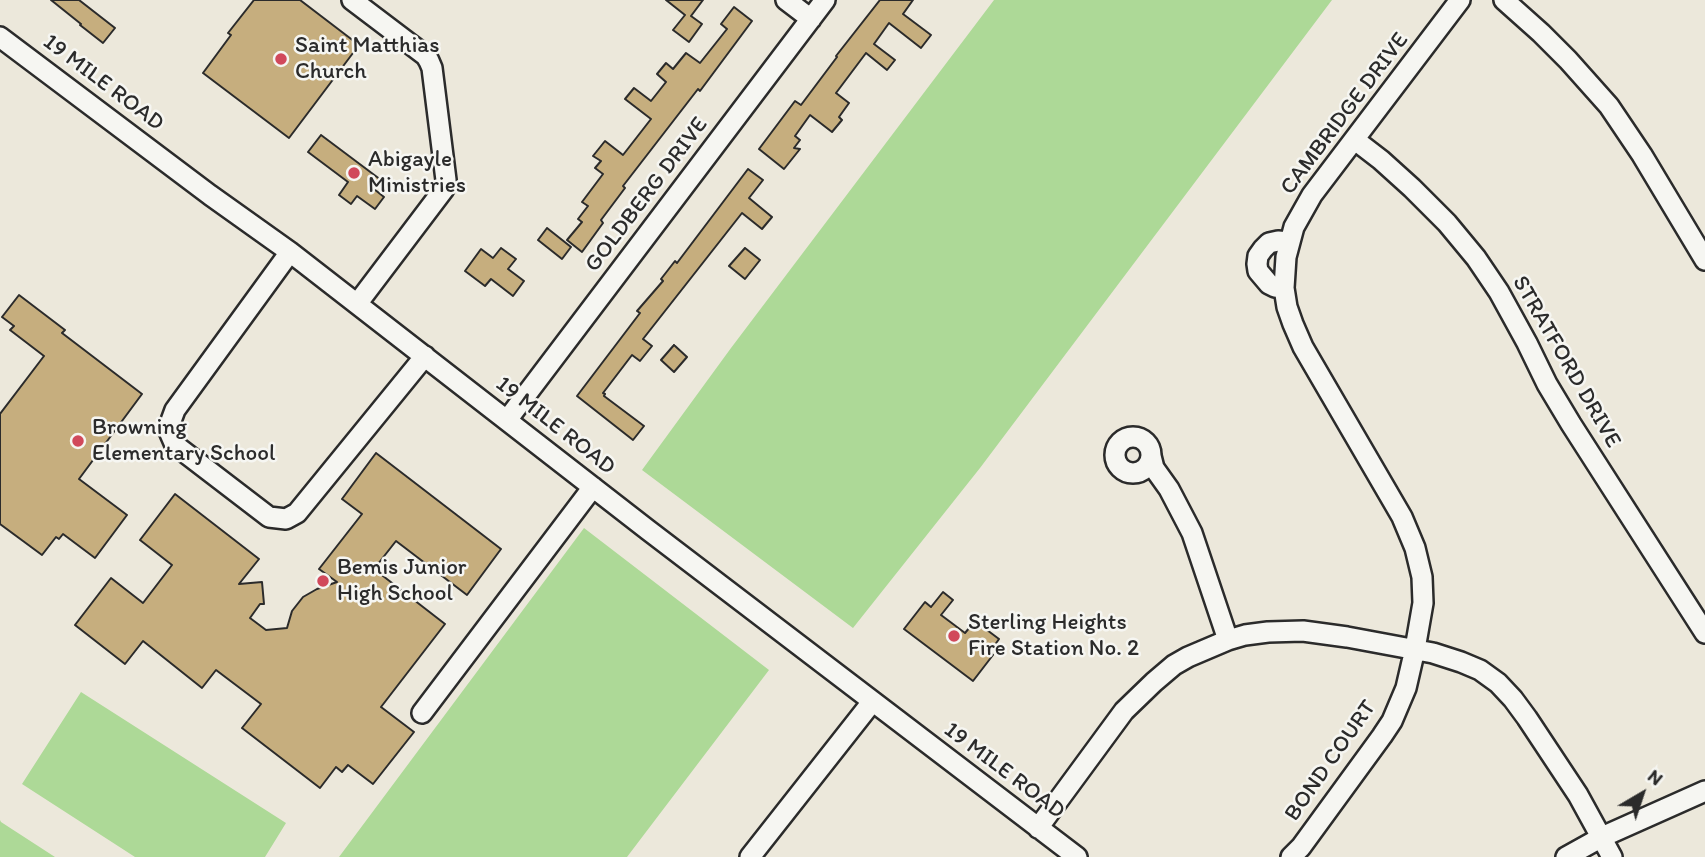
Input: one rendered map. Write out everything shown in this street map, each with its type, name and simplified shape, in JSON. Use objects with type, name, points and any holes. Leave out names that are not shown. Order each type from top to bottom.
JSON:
[{"type":"street","points":[[352,0],[429,61],[446,180],[444,189],[357,304]]},
{"type":"street","points":[[786,0],[811,19]]},
{"type":"street","name":"GOLDBERG DRIVE","points":[[507,420],[825,0]]},
{"type":"street","name":"CAMBRIDGE DRIVE","points":[[1324,381],[1303,346],[1287,307],[1284,288],[1286,257],[1294,227],[1307,203],[1460,0]]},
{"type":"street","points":[[1504,0],[1550,42],[1609,106],[1705,260]]},
{"type":"street","name":"19 MILE ROAD","points":[[0,37],[290,252],[1077,857]]},
{"type":"street","name":"STRATFORD DRIVE","points":[[1354,140],[1412,188],[1447,223],[1476,258],[1499,292],[1571,424],[1705,633]]},
{"type":"street","points":[[1284,288],[1269,284],[1258,271],[1257,264],[1258,256],[1269,243],[1289,242]]},
{"type":"street","points":[[290,252],[175,410],[168,429],[175,445],[269,517],[286,519],[297,513],[425,356]]},
{"type":"street","name":"BOND COURT","points":[[1291,857],[1392,721],[1406,688],[1423,603],[1422,577],[1415,548],[1402,517],[1324,381]]},
{"type":"street","points":[[1159,477],[1148,473],[1130,473],[1119,467],[1115,455],[1118,443],[1128,437],[1140,438],[1149,445],[1154,468],[1169,489],[1192,533],[1228,640]]},
{"type":"street","points":[[1136,473],[1147,467],[1151,456]]},
{"type":"street","points":[[422,713],[593,487]]},
{"type":"street","points":[[1038,828],[1124,711],[1164,673],[1181,661],[1228,640],[1268,632],[1303,631],[1415,649],[1480,670],[1506,691],[1527,718],[1578,795],[1612,857]]},
{"type":"street","points":[[750,857],[872,702]]},
{"type":"street","points":[[1566,857],[1602,837],[1705,791]]},
{"type":"green space","points":[[994,0],[1332,0],[980,468],[853,628],[642,470]]},
{"type":"green space","points":[[584,528],[769,670],[627,857],[339,857]]},
{"type":"green space","points":[[81,692],[286,823],[265,857],[135,857],[22,784]]},
{"type":"green space","points":[[0,820],[1,822],[55,857],[0,857]]},
{"type":"building","points":[[51,0],[79,0],[115,28],[103,43]]},
{"type":"building","name":"Saint Matthias Church","points":[[254,0],[300,0],[359,45],[289,138],[203,73],[231,35],[228,33]]},
{"type":"building","points":[[666,0],[703,0],[691,16],[702,24],[689,42],[673,30],[685,15]]},
{"type":"building","points":[[880,0],[913,0],[903,14],[931,35],[921,48],[889,23],[874,44],[895,60],[887,70],[866,53],[836,93],[849,103],[839,117],[842,120],[832,132],[810,115],[795,136],[800,140],[794,148],[800,149],[784,169],[759,149],[795,101],[801,105]]},
{"type":"building","points":[[734,7],[752,21],[700,91],[698,89],[623,186],[625,188],[582,252],[567,240],[582,222],[578,219],[588,206],[582,202],[603,174],[595,168],[601,161],[593,156],[605,141],[623,155],[651,119],[625,99],[634,88],[651,101],[666,82],[657,74],[666,63],[673,69],[686,53],[700,63],[727,29],[721,24]]},
{"type":"building","name":"Abigayle Ministries","points":[[321,135],[381,180],[374,189],[384,197],[375,209],[357,196],[351,204],[339,195],[348,182],[308,152]]},
{"type":"building","points":[[748,169],[763,180],[749,198],[772,217],[762,229],[742,213],[643,339],[652,346],[640,361],[632,355],[603,393],[644,426],[633,440],[577,396],[640,313],[637,311],[663,281],[661,279],[675,261],[677,263]]},
{"type":"building","points":[[547,228],[571,247],[562,259],[538,240]]},
{"type":"building","points":[[501,248],[516,259],[508,269],[524,281],[513,296],[491,279],[485,286],[465,271],[481,249],[493,258]]},
{"type":"building","points":[[745,248],[760,260],[745,279],[729,266]]},
{"type":"building","points":[[19,295],[65,330],[62,333],[142,394],[79,479],[127,515],[95,558],[63,534],[59,539],[56,537],[42,555],[0,524],[0,414],[44,356],[10,330],[14,326],[2,317]]},
{"type":"building","points":[[674,345],[687,357],[674,372],[661,360]]},
{"type":"building","points":[[376,453],[501,549],[467,595],[396,541],[374,569],[445,624],[381,707],[414,732],[373,784],[348,765],[342,772],[336,767],[320,788],[242,728],[261,704],[216,670],[202,688],[143,641],[125,664],[75,625],[111,578],[143,603],[172,565],[140,540],[175,494],[259,559],[239,584],[262,582],[264,604],[260,604],[250,618],[266,630],[287,628],[292,611],[303,597],[337,582],[319,569],[362,514],[342,499]]},
{"type":"building","name":"Sterling Heights Fire Station No. 2","points":[[943,592],[953,600],[941,615],[965,633],[975,621],[999,639],[990,652],[993,655],[973,681],[904,629],[925,602],[931,607]]},
{"type":"place","name":"Saint Matthias Church","points":[[281,59]]},
{"type":"place","name":"Abigayle Ministries","points":[[354,173]]},
{"type":"place","name":"Browning Elementary School","points":[[78,441]]},
{"type":"place","name":"Bemis Junior High School","points":[[323,581]]},
{"type":"place","name":"Sterling Heights Fire Station No. 2","points":[[954,636]]}]
